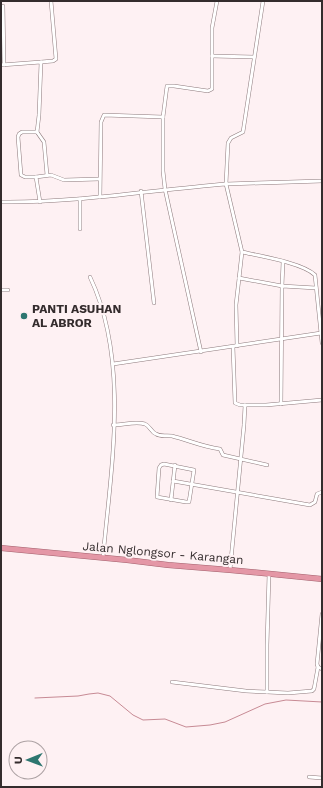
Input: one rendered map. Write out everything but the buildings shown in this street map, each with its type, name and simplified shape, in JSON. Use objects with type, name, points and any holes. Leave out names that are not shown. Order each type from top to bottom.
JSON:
[{"type":"highway","name":"Jalan Nglongsor - Karangan","points":[[1,548],[168,566],[230,570],[322,579]]},
{"type":"street","points":[[3,6],[3,65],[53,61],[56,57],[51,1]]},
{"type":"street","points":[[201,352],[165,189],[163,171],[163,117],[167,86],[208,91],[212,89],[213,23],[217,1]]},
{"type":"street","points":[[263,1],[243,132],[231,138],[228,143],[226,184],[242,252],[236,306],[235,403],[240,405],[281,404],[322,400]]},
{"type":"street","points":[[212,56],[254,57]]},
{"type":"street","points":[[41,62],[37,132],[44,142],[47,175]]},
{"type":"street","points":[[100,197],[99,179],[101,122],[104,115],[163,117]]},
{"type":"street","points":[[37,132],[22,132],[19,134],[19,167],[21,175],[25,177],[47,175],[64,180],[99,179]]},
{"type":"street","points":[[36,177],[40,202]]},
{"type":"street","points":[[1,202],[40,202],[80,199],[165,189],[226,184],[322,181]]},
{"type":"street","points":[[141,192],[154,303]]},
{"type":"street","points":[[80,199],[80,229]]},
{"type":"street","points":[[242,252],[296,265],[311,271],[315,275],[322,342]]},
{"type":"street","points":[[281,404],[283,262]]},
{"type":"street","points":[[90,277],[101,302],[108,333],[114,373],[113,450],[103,558]]},
{"type":"street","points":[[239,278],[282,286],[316,288]]},
{"type":"street","points":[[1,290],[8,290]]},
{"type":"street","points":[[113,364],[321,333]]},
{"type":"street","points":[[230,570],[244,405]]},
{"type":"street","points":[[113,425],[145,424],[151,431],[158,435],[170,436],[206,447],[220,449],[223,455],[267,465]]},
{"type":"street","points":[[162,464],[193,469],[192,485],[189,502],[157,497],[159,468],[162,464]]},
{"type":"street","points":[[171,500],[175,466]]},
{"type":"street","points":[[173,482],[310,505],[315,502],[318,494],[322,492]]},
{"type":"street","points":[[267,692],[269,574]]},
{"type":"street","points":[[172,682],[246,691],[288,693],[312,691],[314,689],[318,667],[322,614]]},
{"type":"street","points":[[318,667],[322,669]]},
{"type":"street","points":[[309,777],[322,778]]},
{"type":"waterway","points":[[35,698],[78,696],[98,693],[110,696],[133,715],[143,720],[165,719],[186,727],[225,722],[265,704],[286,700],[322,702]]},
{"type":"place","name":"PANTI ASUHAN AL ABROR","points":[[24,316]]}]
